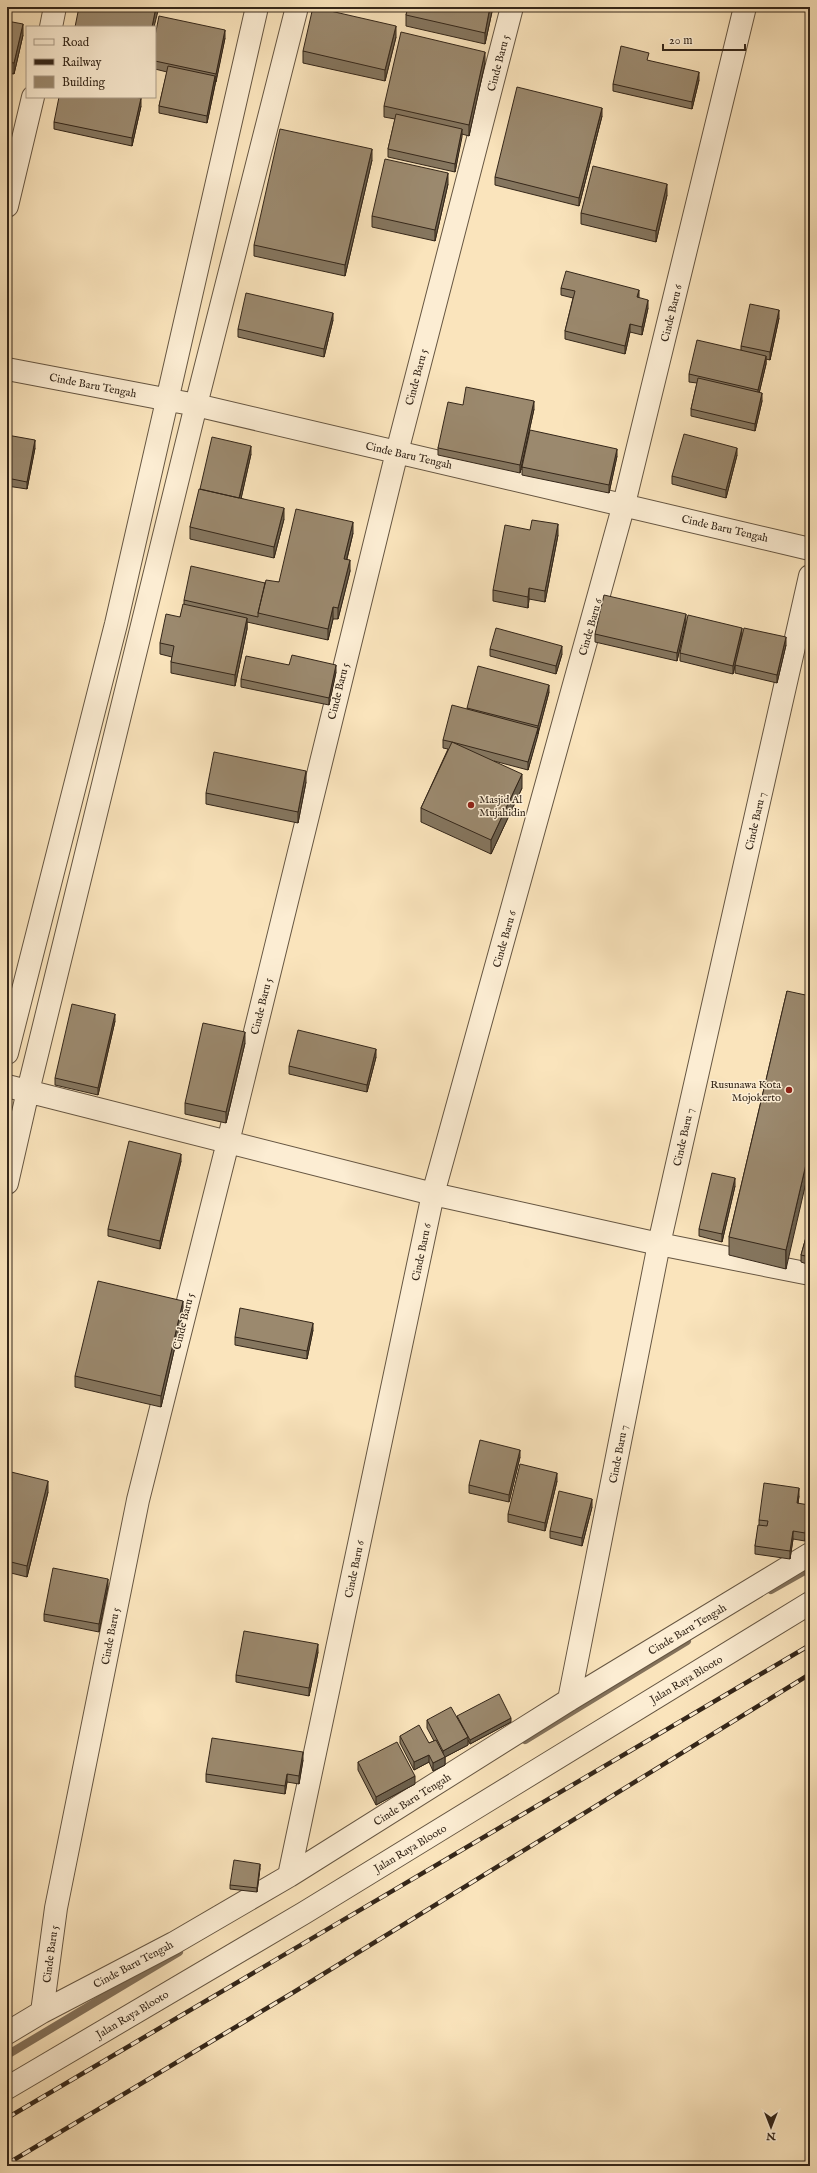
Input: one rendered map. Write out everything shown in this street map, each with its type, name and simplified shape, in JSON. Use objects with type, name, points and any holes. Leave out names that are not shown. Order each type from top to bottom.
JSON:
[{"type":"street","points":[[50,26],[55,7]]},
{"type":"street","points":[[7,1053],[116,624],[166,399],[257,7]]},
{"type":"street","points":[[7,1183],[17,1088],[196,405],[297,7]]},
{"type":"street","name":"Cinde Baru 5","points":[[42,2012],[56,1908],[138,1500],[228,1142],[396,452],[512,7]]},
{"type":"street","name":"Cinde Baru 6","points":[[288,1876],[433,1194],[624,504],[745,7]]},
{"type":"street","points":[[7,206],[34,98]]},
{"type":"street","name":"Cinde Baru Tengah","points":[[7,369],[196,405],[810,548]]},
{"type":"street","name":"Cinde Baru 7","points":[[569,1700],[659,1244],[810,576]]},
{"type":"street","points":[[17,1088],[433,1194],[659,1244],[810,1274]]},
{"type":"street","name":"Cinde Baru Tengah","points":[[7,2032],[174,1943],[288,1876],[569,1700],[810,1554]]},
{"type":"street","name":"Jalan Raya Blooto","points":[[7,2088],[304,1913],[810,1603]]},
{"type":"building","points":[[79,7],[156,7],[152,26],[75,26]]},
{"type":"building","points":[[313,7],[396,26],[385,70],[303,51]]},
{"type":"building","points":[[408,7],[490,7],[485,33],[406,15]]},
{"type":"building","points":[[159,16],[225,30],[216,74],[156,61],[156,31]]},
{"type":"building","points":[[7,21],[23,24],[14,63],[7,62]]},
{"type":"building","points":[[401,32],[485,52],[469,125],[384,106]]},
{"type":"building","points":[[621,46],[649,53],[647,60],[699,72],[692,102],[613,84]]},
{"type":"building","points":[[168,66],[215,76],[207,116],[159,106]]},
{"type":"building","points":[[517,87],[602,108],[579,198],[495,177]]},
{"type":"building","points":[[59,98],[141,98],[132,138],[54,122]]},
{"type":"building","points":[[396,114],[462,129],[455,164],[388,149]]},
{"type":"building","points":[[280,129],[372,149],[345,265],[254,245]]},
{"type":"building","points":[[385,159],[448,173],[435,230],[372,216]]},
{"type":"building","points":[[593,166],[667,184],[656,231],[581,213]]},
{"type":"building","points":[[566,271],[639,290],[637,297],[648,300],[642,327],[630,324],[625,346],[565,331],[575,291],[561,288]]},
{"type":"building","points":[[246,293],[333,313],[324,349],[238,329]]},
{"type":"building","points":[[750,304],[779,310],[770,352],[741,346]]},
{"type":"building","points":[[697,340],[766,356],[758,390],[689,374]]},
{"type":"building","points":[[698,378],[762,393],[755,424],[691,409]]},
{"type":"building","points":[[466,387],[534,401],[520,465],[438,448],[448,402],[463,405]]},
{"type":"building","points":[[530,430],[617,449],[609,485],[522,467]]},
{"type":"building","points":[[684,434],[737,448],[726,490],[672,476]]},
{"type":"building","points":[[7,435],[35,440],[27,482],[7,478]]},
{"type":"building","points":[[212,437],[251,446],[239,498],[200,489]]},
{"type":"building","points":[[199,489],[284,508],[274,547],[190,527]]},
{"type":"building","points":[[296,509],[353,522],[344,559],[350,560],[338,608],[333,607],[328,629],[258,613],[266,580],[279,582]]},
{"type":"building","points":[[532,520],[558,524],[545,591],[529,588],[528,597],[493,590],[505,525],[530,530]]},
{"type":"building","points":[[191,566],[265,583],[258,617],[184,600]]},
{"type":"building","points":[[604,595],[686,614],[677,653],[595,634]]},
{"type":"building","points":[[183,604],[247,618],[235,675],[171,662],[174,646],[160,643],[166,614],[180,617]]},
{"type":"building","points":[[688,615],[742,628],[733,666],[680,653]]},
{"type":"building","points":[[496,628],[562,646],[556,666],[490,649]]},
{"type":"building","points":[[744,628],[786,637],[777,675],[735,665]]},
{"type":"building","points":[[292,655],[336,665],[329,698],[241,679],[246,656],[289,665]]},
{"type":"building","points":[[478,666],[549,685],[538,726],[467,708]]},
{"type":"building","points":[[452,705],[538,728],[528,762],[443,740]]},
{"type":"building","name":"Masjid Al Mujahidin","points":[[452,742],[522,774],[491,840],[421,808]]},
{"type":"building","points":[[214,752],[306,771],[298,812],[206,793]]},
{"type":"building","name":"Rusunawa Kota Mojokerto","points":[[787,991],[810,996],[810,1147],[786,1250],[729,1237]]},
{"type":"building","points":[[72,1004],[115,1014],[98,1088],[55,1078]]},
{"type":"building","points":[[203,1023],[245,1032],[226,1112],[185,1103]]},
{"type":"building","points":[[298,1030],[376,1049],[367,1085],[289,1066]]},
{"type":"building","points":[[129,1141],[181,1154],[160,1241],[108,1229]]},
{"type":"building","points":[[712,1173],[735,1178],[722,1234],[699,1229]]},
{"type":"building","points":[[810,1223],[810,1257],[801,1255]]},
{"type":"building","points":[[98,1281],[183,1301],[161,1396],[75,1376]]},
{"type":"building","points":[[240,1308],[313,1323],[307,1351],[235,1337]]},
{"type":"building","points":[[480,1440],[520,1450],[509,1495],[469,1485]]},
{"type":"building","points":[[520,1464],[557,1473],[545,1523],[508,1514]]},
{"type":"building","points":[[7,1471],[48,1481],[27,1566],[7,1561]]},
{"type":"building","points":[[764,1483],[799,1488],[797,1503],[809,1505],[805,1533],[793,1531],[790,1551],[755,1546],[758,1525],[767,1526],[768,1521],[759,1520]]},
{"type":"building","points":[[559,1491],[592,1499],[582,1538],[550,1531]]},
{"type":"building","points":[[53,1568],[108,1579],[99,1624],[44,1614]]},
{"type":"building","points":[[244,1631],[318,1644],[309,1688],[236,1675]]},
{"type":"building","points":[[499,1694],[511,1718],[470,1740],[457,1716]]},
{"type":"building","points":[[451,1707],[468,1737],[443,1751],[427,1720]]},
{"type":"building","points":[[419,1725],[429,1743],[436,1740],[445,1757],[433,1763],[429,1755],[414,1762],[400,1736]]},
{"type":"building","points":[[212,1738],[303,1752],[299,1776],[287,1774],[285,1786],[206,1774]]},
{"type":"building","points":[[397,1742],[415,1776],[376,1797],[358,1762]]},
{"type":"building","points":[[234,1860],[260,1864],[257,1888],[230,1885]]},
{"type":"waterway","points":[[771,1590],[810,1568]]},
{"type":"waterway","points":[[525,1740],[687,1641]]},
{"type":"waterway","points":[[7,2055],[179,1952]]},
{"type":"railway","points":[[7,2118],[810,1645]]},
{"type":"railway","points":[[7,2164],[294,1992],[810,1674]]},
{"type":"place","name":"Masjid Al Mujahidin","points":[[471,805]]},
{"type":"place","name":"Rusunawa Kota Mojokerto","points":[[789,1090]]}]
